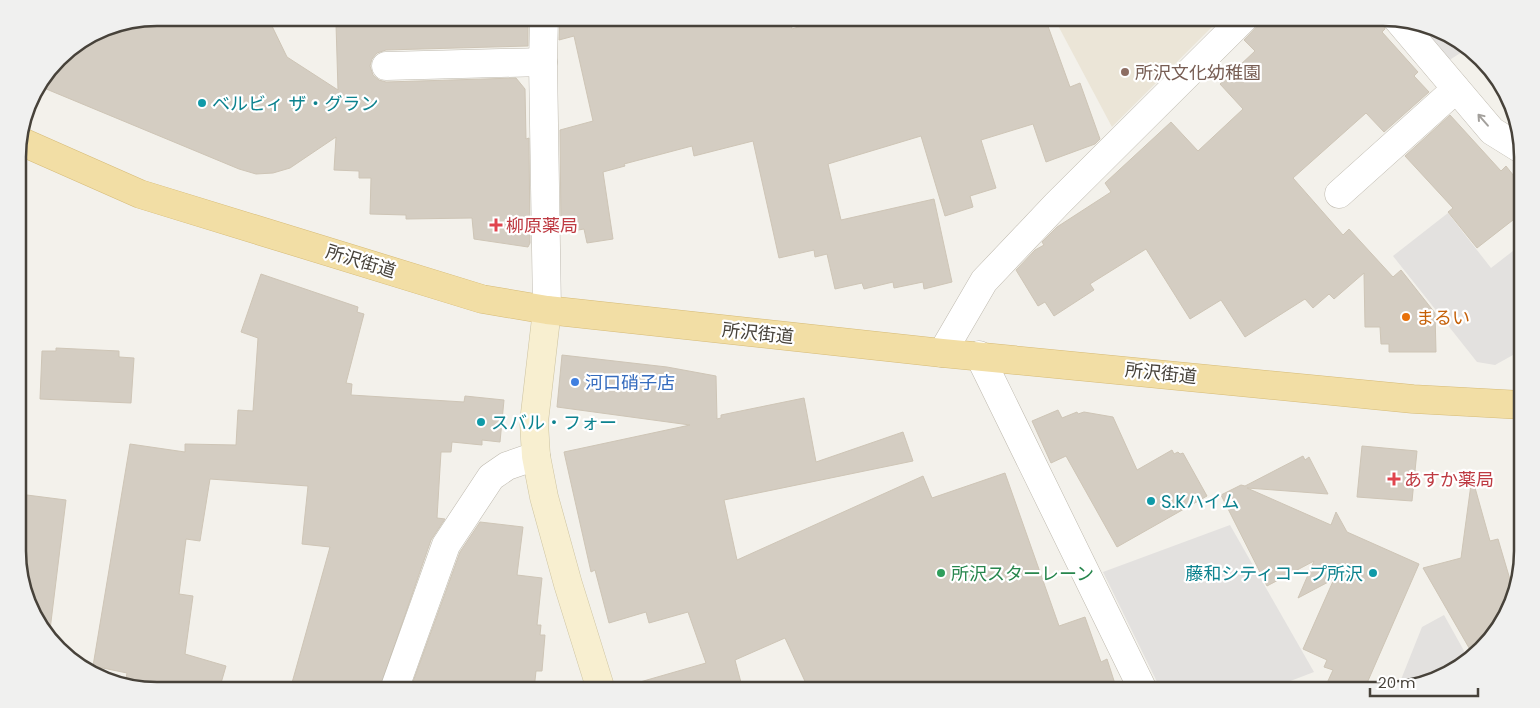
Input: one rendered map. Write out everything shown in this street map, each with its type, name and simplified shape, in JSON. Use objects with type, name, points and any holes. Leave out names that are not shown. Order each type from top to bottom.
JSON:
[{"type":"main road","name":"所沢街道","points":[[27,144],[140,194],[482,299],[547,310],[942,353],[979,355],[1413,398],[1514,404]]},
{"type":"street","points":[[942,353],[984,282],[1057,204],[1236,26]]},
{"type":"street","points":[[544,27],[547,310],[535,413],[536,456],[544,497],[568,584],[598,682]]},
{"type":"street","points":[[1405,29],[1492,131],[1513,144]]},
{"type":"street","points":[[386,66],[543,62]]},
{"type":"street","points":[[1339,194],[1456,89]]},
{"type":"street","points":[[979,355],[1139,681]]},
{"type":"street","points":[[397,682],[446,545],[491,477],[507,466],[536,456]]},
{"type":"shaded area","name":"所沢文化幼稚園","points":[[1058,26],[1213,26],[1112,127]]},
{"type":"shaded area","points":[[1424,33],[1433,36],[1461,52],[1448,61]]},
{"type":"shaded area","points":[[1448,213],[1491,268],[1514,250],[1514,354],[1495,365],[1477,362],[1393,256]]},
{"type":"shaded area","points":[[1230,525],[1314,672],[1290,681],[1157,681],[1103,572]]},
{"type":"shaded area","points":[[1444,615],[1465,652],[1441,668],[1425,675],[1401,680],[1422,627]]},
{"type":"building","points":[[792,26],[792,29],[800,26],[1048,26],[1070,87],[1080,83],[1100,139],[1095,144],[1046,162],[1033,124],[981,140],[996,188],[970,196],[973,207],[945,216],[921,136],[828,164],[841,220],[934,199],[952,282],[924,289],[923,282],[894,288],[893,282],[864,289],[862,283],[835,289],[827,254],[815,257],[814,250],[779,258],[753,141],[694,156],[692,146],[624,164],[625,166],[603,172],[613,239],[587,243],[584,229],[561,233],[560,130],[593,121],[574,36],[559,40],[560,27]]},
{"type":"building","points":[[1257,26],[1384,26],[1385,29],[1382,32],[1418,72],[1414,76],[1429,92],[1384,132],[1366,113],[1293,178],[1343,235],[1349,229],[1393,277],[1401,270],[1435,313],[1436,352],[1389,352],[1389,344],[1381,344],[1380,327],[1365,327],[1364,273],[1334,299],[1329,294],[1313,308],[1305,299],[1245,337],[1221,300],[1190,319],[1146,249],[1090,284],[1094,290],[1054,316],[1045,302],[1038,306],[1016,270],[1035,250],[1044,245],[1042,242],[1057,227],[1111,192],[1105,183],[1171,122],[1198,151],[1243,109],[1220,84],[1255,51],[1244,40]]},
{"type":"building","points":[[149,27],[272,27],[287,57],[338,90],[336,27],[528,27],[528,46],[386,50],[377,53],[372,59],[370,66],[373,75],[379,80],[386,82],[516,78],[525,89],[526,139],[529,138],[530,243],[528,247],[474,239],[472,218],[406,219],[406,215],[370,214],[371,178],[359,178],[359,171],[334,170],[336,137],[290,168],[273,173],[256,174],[239,169],[46,89],[59,71],[85,48],[107,36],[132,29]]},
{"type":"building","points":[[1450,115],[1501,171],[1506,166],[1514,176],[1514,219],[1477,248],[1448,212],[1453,208],[1405,156]]},
{"type":"building","points":[[261,274],[358,307],[357,312],[364,314],[346,383],[352,384],[351,395],[464,402],[465,396],[504,400],[500,442],[482,440],[482,445],[452,442],[451,452],[441,452],[437,518],[445,519],[431,540],[382,682],[292,682],[330,547],[302,544],[308,486],[210,479],[200,541],[186,539],[179,594],[193,596],[185,654],[226,666],[221,682],[140,681],[126,678],[127,673],[93,665],[130,444],[185,452],[185,444],[236,445],[238,410],[253,411],[258,338],[241,332]]},
{"type":"building","points":[[56,348],[119,351],[119,357],[134,358],[131,403],[40,399],[42,351],[56,351]]},
{"type":"building","points":[[562,355],[667,367],[716,376],[717,419],[721,418],[721,415],[804,398],[816,462],[903,432],[913,461],[724,500],[737,560],[923,476],[932,498],[1005,473],[1059,626],[1085,617],[1101,662],[1107,659],[1114,681],[805,681],[785,638],[735,660],[741,682],[641,682],[706,663],[688,612],[649,623],[646,612],[609,623],[595,570],[591,572],[564,452],[690,425],[557,407]]},
{"type":"building","name":"S.Kハイム","points":[[1058,410],[1062,418],[1077,412],[1078,414],[1084,412],[1113,417],[1137,470],[1172,450],[1174,454],[1178,452],[1180,454],[1183,453],[1207,496],[1117,547],[1066,456],[1051,463],[1032,421]]},
{"type":"building","name":"あすか薬局","points":[[1362,446],[1417,451],[1412,501],[1357,497]]},
{"type":"building","name":"藤和シティコープ所沢","points":[[1303,456],[1305,460],[1309,457],[1328,494],[1247,488],[1331,525],[1336,512],[1347,532],[1419,564],[1368,681],[1328,681],[1333,670],[1324,667],[1327,660],[1303,649],[1334,579],[1298,598],[1314,561],[1267,586],[1221,495],[1241,485],[1245,486]]},
{"type":"building","points":[[1472,477],[1490,541],[1498,539],[1510,580],[1504,601],[1496,616],[1487,630],[1469,648],[1423,568],[1461,558]]},
{"type":"building","points":[[26,495],[66,500],[50,626],[36,601],[27,568]]},
{"type":"building","points":[[480,522],[523,527],[517,575],[542,578],[537,625],[541,625],[540,635],[545,635],[542,671],[536,671],[535,682],[413,682],[460,552]]},
{"type":"place","name":"所沢文化幼稚園","points":[[1125,72]]},
{"type":"place","name":"ベルビィ ザ・グラン","points":[[202,103]]},
{"type":"place","name":"柳原薬局","points":[[496,225]]},
{"type":"place","name":"まるい","points":[[1406,317]]},
{"type":"place","name":"河口硝子店","points":[[575,382]]},
{"type":"place","name":"スバル・フォー","points":[[481,422]]},
{"type":"place","name":"あすか薬局","points":[[1394,479]]},
{"type":"place","name":"S.Kハイム","points":[[1151,501]]},
{"type":"place","name":"所沢スターレーン","points":[[941,573]]},
{"type":"place","name":"藤和シティコープ所沢","points":[[1373,573]]}]
